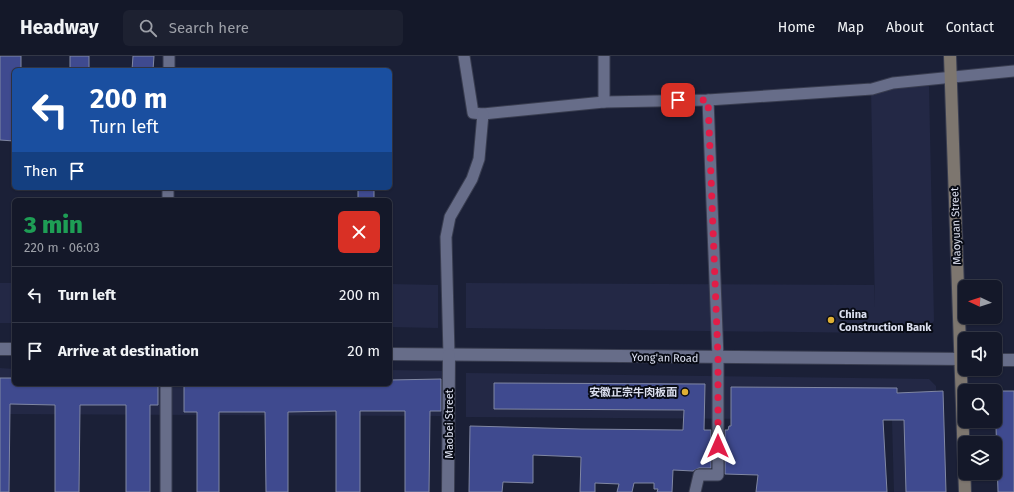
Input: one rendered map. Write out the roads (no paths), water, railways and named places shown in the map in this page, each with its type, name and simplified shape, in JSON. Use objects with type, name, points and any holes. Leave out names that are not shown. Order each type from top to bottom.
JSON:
[{"type":"main road","name":"Maoyuan Street","points":[[950,56],[962,332]]},
{"type":"main road","name":"Maoyuan Street","points":[[963,376],[965,492]]},
{"type":"street","points":[[169,68],[170,56]]},
{"type":"street","points":[[464,56],[473,113],[483,114],[604,102],[708,100],[872,89],[893,82],[1014,71]]},
{"type":"street","points":[[604,56],[604,102]]},
{"type":"street","points":[[695,492],[699,475],[718,476],[718,358],[708,100]]},
{"type":"street","points":[[449,355],[446,237],[450,217],[472,179],[479,159],[483,114]]},
{"type":"street","points":[[0,348],[12,349]]},
{"type":"street","name":"Yong'an Road","points":[[392,354],[958,359]]},
{"type":"street","name":"Maobei Street","points":[[448,492],[449,355]]},
{"type":"street","points":[[1002,360],[1014,360]]},
{"type":"street","points":[[166,386],[166,492]]},
{"type":"place","name":"China Construction Bank","points":[[831,320]]},
{"type":"place","name":"安徽正宗牛肉板面","points":[[685,392]]}]
